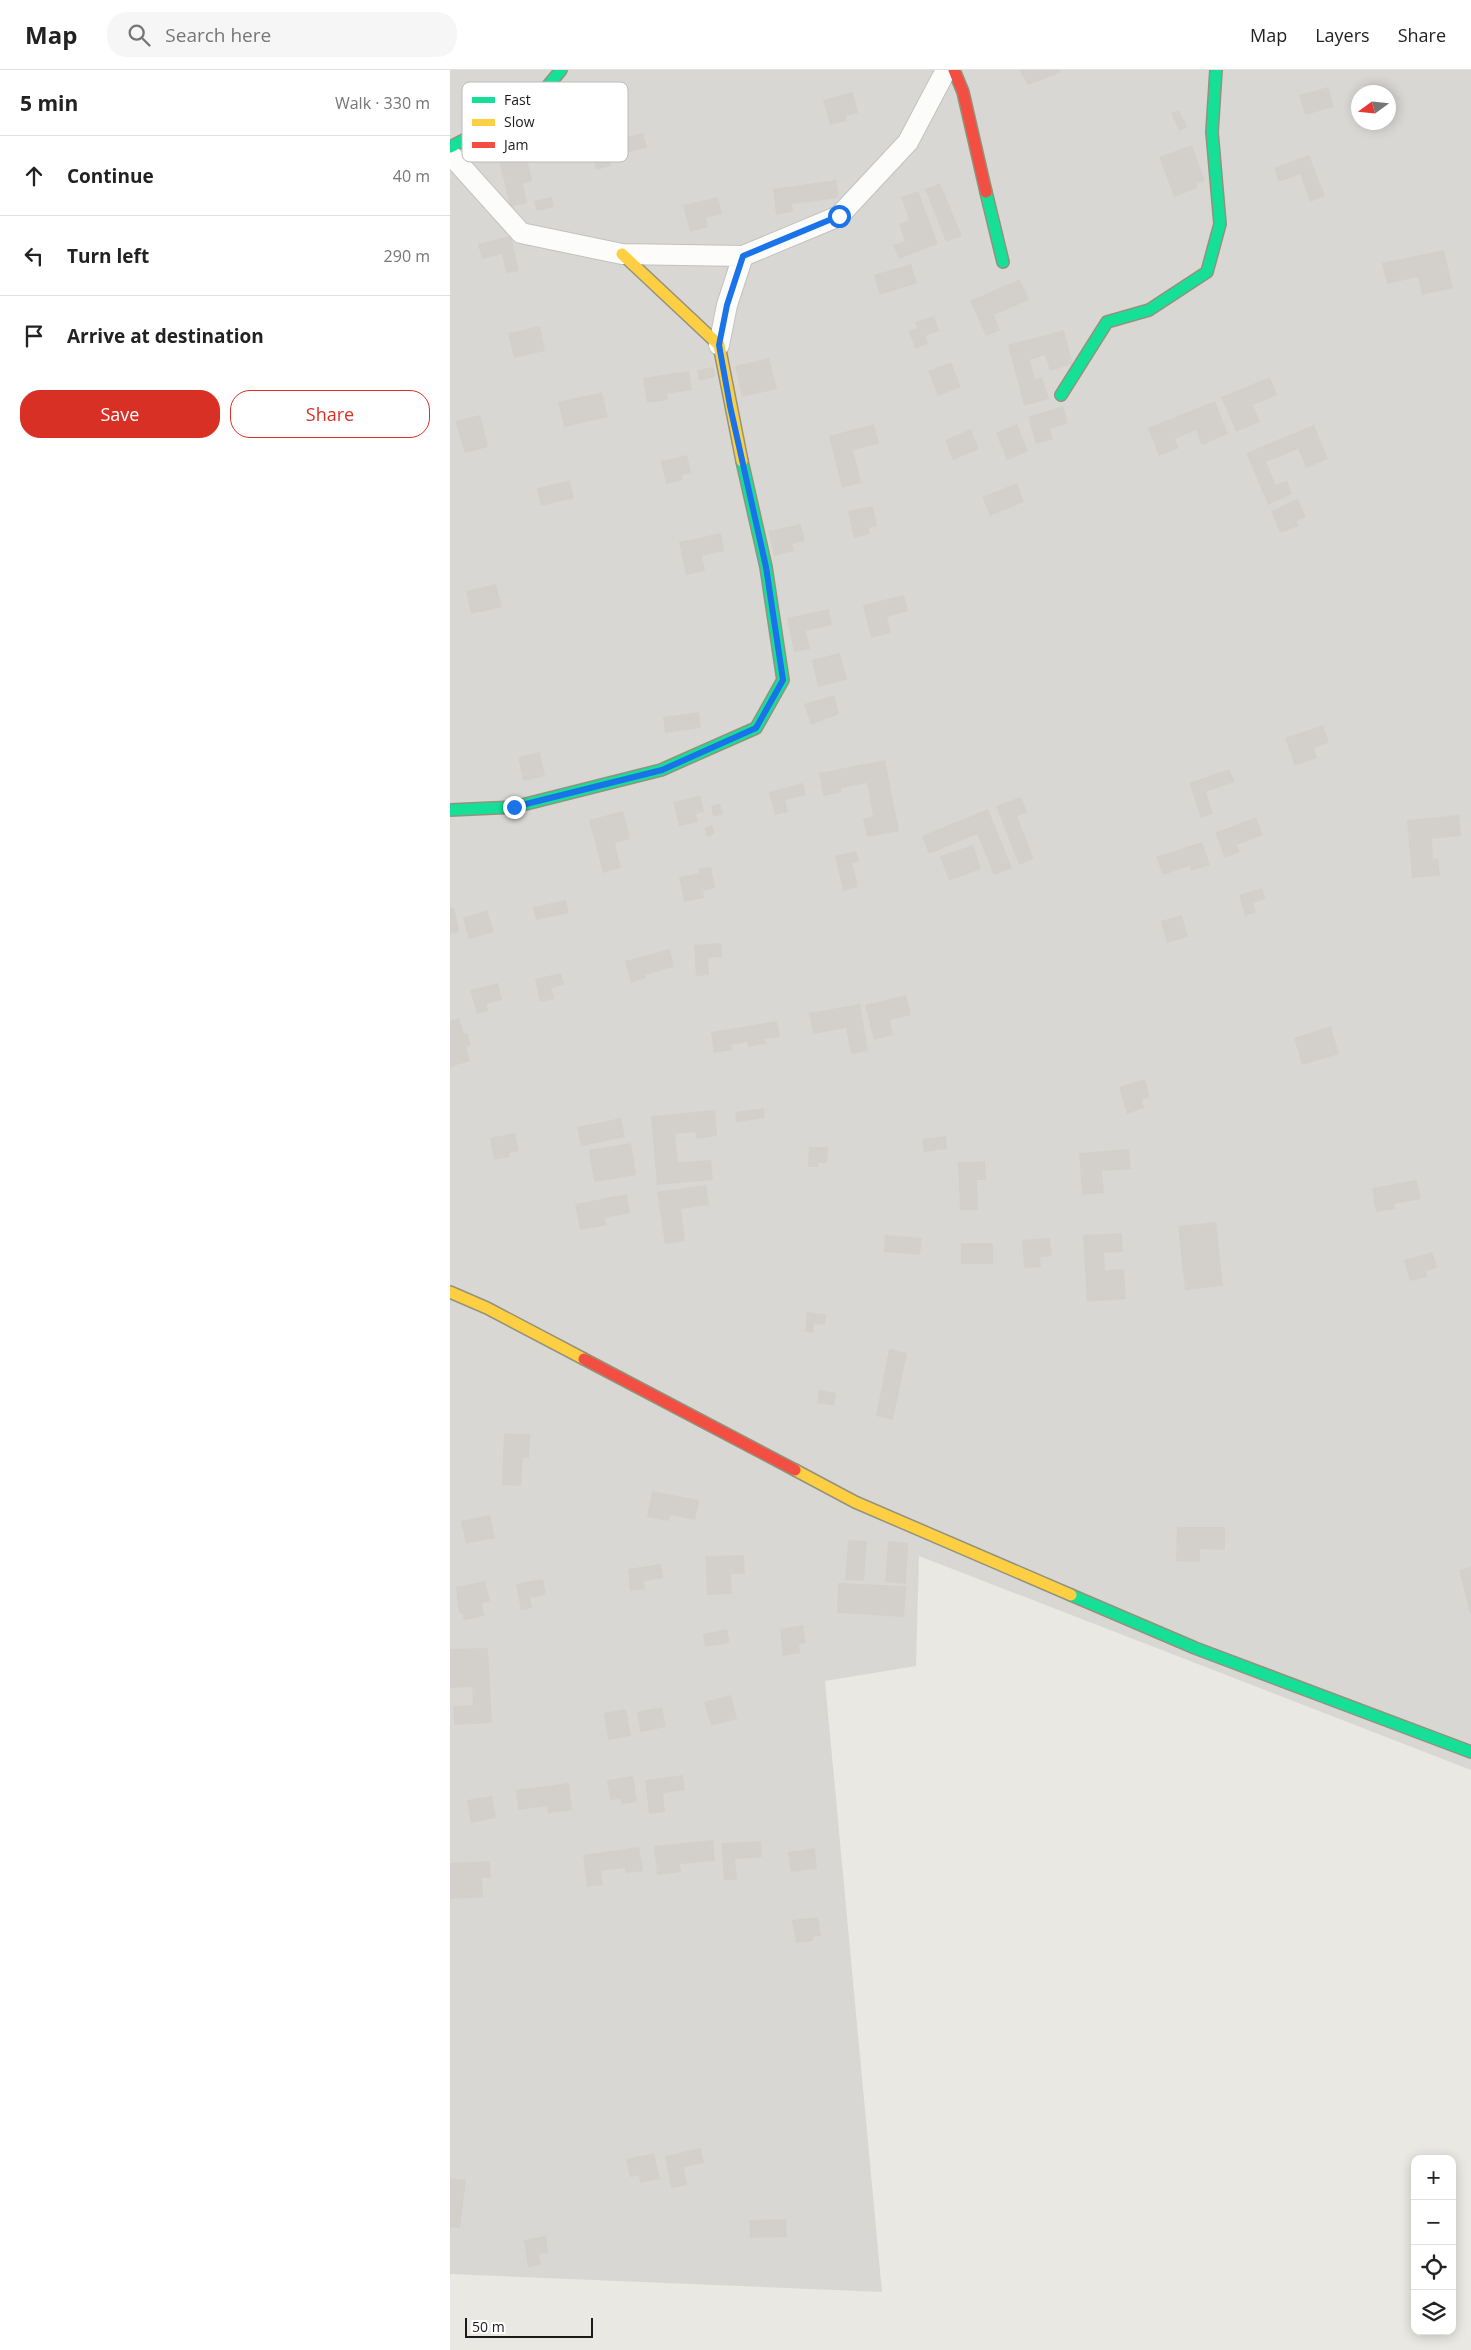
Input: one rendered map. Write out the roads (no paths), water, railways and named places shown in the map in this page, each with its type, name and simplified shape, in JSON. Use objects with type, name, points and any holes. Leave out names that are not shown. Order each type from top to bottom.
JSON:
[{"type":"street","points":[[551,82],[561,70]]},
{"type":"street","points":[[450,154],[521,233],[622,254],[743,256],[839,216],[908,142],[946,70]]},
{"type":"street","points":[[954,70],[963,92],[1003,262]]},
{"type":"street","points":[[1061,394],[1107,322],[1150,310],[1207,272],[1220,224],[1212,132],[1216,70]]},
{"type":"street","points":[[450,147],[462,141]]},
{"type":"street","points":[[622,254],[719,345]]},
{"type":"street","points":[[450,810],[514,807],[662,770],[756,728],[783,680],[766,567],[730,406],[719,345],[727,305],[743,256]]},
{"type":"street","points":[[450,1292],[487,1308],[856,1502],[1195,1648],[1471,1752]]}]
